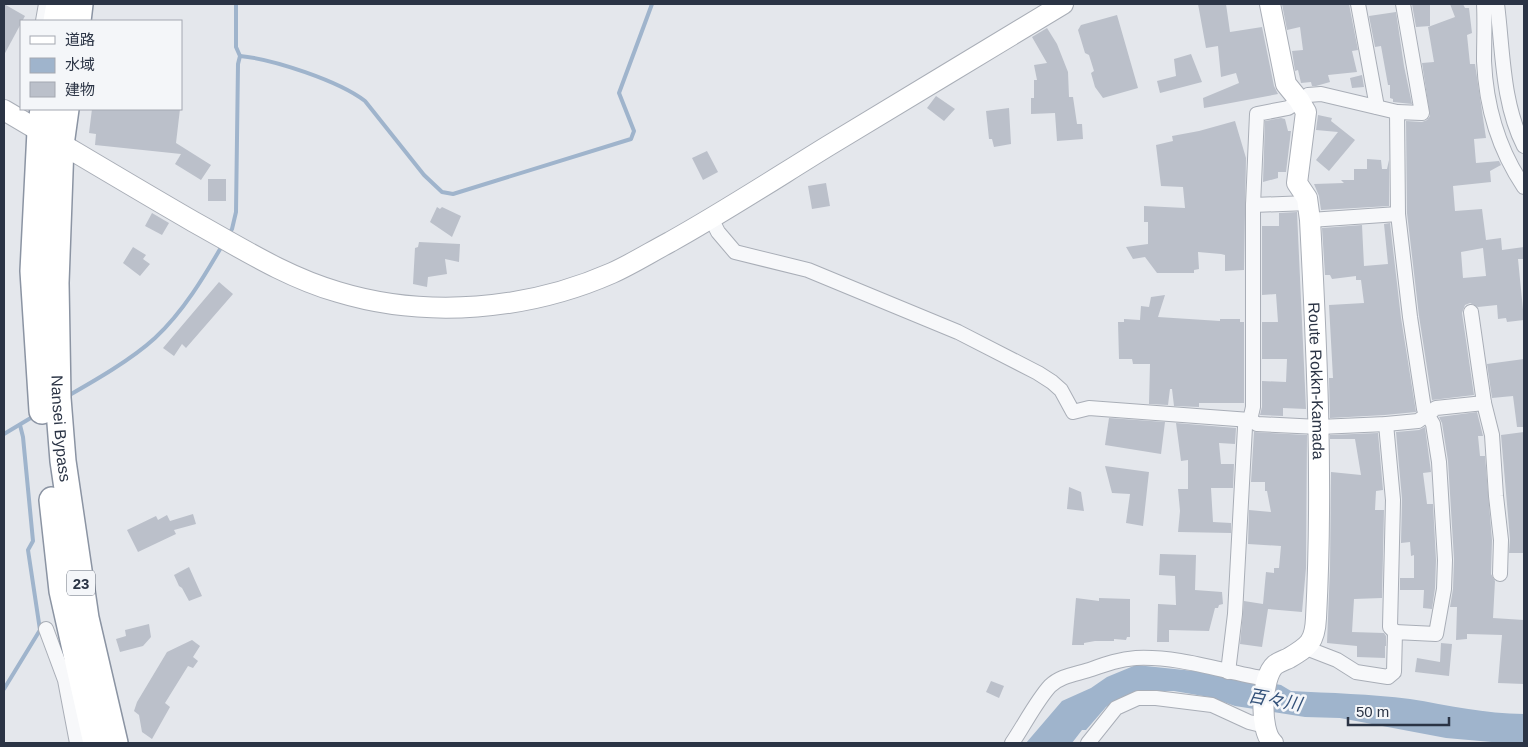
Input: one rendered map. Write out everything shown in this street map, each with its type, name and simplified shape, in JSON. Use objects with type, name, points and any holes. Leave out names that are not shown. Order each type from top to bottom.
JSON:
[{"type":"highway","points":[[56,20],[59,4]]},
{"type":"highway","points":[[78,20],[80,4]]},
{"type":"highway","name":"Nansei Bypass","points":[[66,110],[61,145],[51,412],[63,461],[86,618],[115,743]]},
{"type":"highway","name":"Nansei Bypass","points":[[42,120],[33,271],[51,412],[62,592],[96,743]]},
{"type":"street","points":[[43,20],[46,4]]},
{"type":"street","points":[[4,110],[42,120],[61,145],[276,269],[298,278],[361,298],[418,306],[491,305],[555,293],[612,273],[711,218],[1063,4]]},
{"type":"street","name":"Route Rokkn-Kamada","points":[[1270,4],[1286,84],[1306,112],[1297,183],[1307,198],[1309,211],[1319,427],[1319,560],[1316,634],[1306,648]]},
{"type":"street","points":[[1358,4],[1376,106]]},
{"type":"street","points":[[1228,672],[1235,614],[1245,427],[1250,420],[1253,408],[1253,205],[1257,114],[1288,108],[1308,95],[1321,94],[1397,112],[1422,113],[1403,4]]},
{"type":"street","points":[[1484,4],[1486,79],[1494,122],[1506,155],[1524,187]]},
{"type":"street","points":[[1497,4],[1508,100],[1524,146]]},
{"type":"street","points":[[1386,424],[1394,500],[1390,627],[1395,632],[1436,634],[1444,589],[1445,560],[1438,462],[1433,424],[1424,408],[1410,317],[1398,214],[1397,112]]},
{"type":"street","points":[[1253,205],[1309,211],[1398,214]]},
{"type":"street","points":[[711,218],[718,232],[735,252],[808,270],[958,332],[1052,382],[1061,390],[1073,412],[1089,408],[1250,420],[1257,424],[1319,427],[1418,421],[1436,408],[1484,403]]},
{"type":"street","points":[[1471,312],[1484,403],[1492,435],[1501,540],[1500,574]]},
{"type":"street","points":[[46,629],[65,680],[77,743]]},
{"type":"street","points":[[1088,743],[1116,708],[1138,698],[1156,698],[1212,705],[1267,729],[1267,679],[1274,666],[1306,648],[1338,660],[1356,672],[1388,676],[1394,672],[1395,632]]},
{"type":"street","points":[[1012,743],[1050,686],[1068,675],[1122,660],[1136,658],[1179,661],[1267,679]]},
{"type":"water","name":"百々川","points":[[1136,665],[1213,673],[1281,685],[1291,691],[1395,697],[1481,711],[1524,714],[1524,743],[1446,738],[1340,718],[1305,717],[1235,706],[1209,697],[1174,691],[1139,691],[1120,698],[1106,707],[1086,730],[1082,730],[1072,743],[1026,743],[1062,701],[1091,688],[1107,677]]},
{"type":"building","points":[[4,4],[25,16],[23,20],[20,20],[20,25],[4,55]]},
{"type":"building","points":[[1198,4],[1226,4],[1230,32],[1262,27],[1274,86],[1278,94],[1204,108],[1203,98],[1239,83],[1236,73],[1221,77],[1218,46],[1206,48]]},
{"type":"building","points":[[1282,4],[1349,4],[1358,50],[1352,51],[1357,72],[1328,75],[1330,82],[1316,86],[1312,86],[1311,82],[1301,83],[1298,70],[1295,71],[1292,51],[1303,50],[1300,27],[1287,30]]},
{"type":"building","points":[[1412,4],[1430,4],[1430,26],[1416,27]]},
{"type":"building","points":[[1450,4],[1463,4],[1465,8],[1469,8],[1472,33],[1467,35],[1470,64],[1475,64],[1486,138],[1474,139],[1476,163],[1499,161],[1501,165],[1490,171],[1491,182],[1453,186],[1455,211],[1482,209],[1486,240],[1501,238],[1502,250],[1524,247],[1524,259],[1518,259],[1524,320],[1507,322],[1506,318],[1498,319],[1497,305],[1478,307],[1470,303],[1465,305],[1462,313],[1474,395],[1432,400],[1419,316],[1407,213],[1406,121],[1422,122],[1430,116],[1422,63],[1434,62],[1428,27],[1455,17]],"holes":[[[1483,248],[1486,276],[1463,278],[1461,252]]]},
{"type":"building","points":[[1396,12],[1412,104],[1393,102],[1393,99],[1390,98],[1390,85],[1388,85],[1381,46],[1375,47],[1369,16]]},
{"type":"building","points":[[1117,15],[1138,88],[1103,98],[1095,87],[1091,73],[1094,71],[1089,55],[1085,53],[1078,30],[1081,25]]},
{"type":"building","points":[[1047,28],[1057,44],[1068,72],[1069,97],[1073,97],[1077,124],[1082,124],[1083,139],[1057,141],[1055,113],[1031,114],[1031,98],[1034,98],[1034,80],[1037,80],[1034,65],[1047,63],[1032,37]]},
{"type":"building","points":[[1191,54],[1202,82],[1160,93],[1157,81],[1176,76],[1174,59]]},
{"type":"building","points":[[1362,75],[1364,87],[1352,88],[1350,78]]},
{"type":"building","points":[[936,96],[955,109],[944,121],[927,108]]},
{"type":"building","points":[[1009,108],[1011,144],[994,147],[992,139],[989,139],[986,111]]},
{"type":"building","points":[[92,110],[180,110],[176,143],[211,165],[201,180],[175,164],[181,154],[95,145],[96,134],[89,133]]},
{"type":"building","points":[[1318,115],[1332,118],[1331,121],[1355,140],[1329,171],[1316,160],[1338,132],[1316,130]]},
{"type":"building","points":[[1285,119],[1288,131],[1291,131],[1286,172],[1278,172],[1278,178],[1263,182],[1265,121]]},
{"type":"building","points":[[1235,121],[1246,158],[1244,270],[1225,271],[1225,255],[1221,254],[1198,252],[1199,269],[1194,270],[1194,273],[1157,273],[1145,257],[1133,259],[1126,247],[1148,244],[1148,222],[1144,222],[1144,206],[1185,208],[1183,187],[1161,186],[1156,145],[1173,141],[1172,136]]},
{"type":"building","points":[[707,151],[718,172],[703,180],[692,158]]},
{"type":"building","points":[[1367,159],[1381,160],[1382,169],[1387,169],[1389,160],[1389,206],[1321,210],[1319,196],[1314,184],[1344,183],[1341,180],[1354,180],[1354,169],[1367,169]]},
{"type":"building","points":[[208,179],[226,179],[226,201],[208,201]]},
{"type":"building","points":[[826,183],[830,206],[812,209],[808,186]]},
{"type":"building","points":[[437,207],[440,209],[442,207],[461,216],[452,237],[430,222]]},
{"type":"building","points":[[1297,212],[1306,409],[1283,408],[1283,416],[1260,415],[1262,407],[1262,381],[1286,382],[1287,359],[1262,359],[1262,322],[1278,322],[1276,294],[1262,295],[1262,226],[1279,226],[1279,213]]},
{"type":"building","points":[[152,213],[169,223],[162,235],[145,226]]},
{"type":"building","points":[[1390,223],[1401,318],[1416,412],[1330,418],[1329,378],[1333,378],[1329,305],[1364,303],[1361,280],[1356,280],[1356,276],[1332,279],[1330,275],[1325,275],[1322,228],[1362,225],[1364,266],[1388,264],[1384,224]]},
{"type":"building","points":[[419,242],[460,244],[459,262],[445,259],[447,274],[428,277],[427,287],[413,284],[415,248],[418,247]]},
{"type":"building","points":[[133,247],[146,255],[143,259],[150,264],[140,276],[123,263]]},
{"type":"building","points":[[219,282],[233,294],[186,348],[182,344],[174,356],[163,348]]},
{"type":"building","points":[[1165,295],[1158,317],[1220,321],[1220,319],[1240,319],[1240,322],[1244,322],[1244,403],[1199,403],[1199,407],[1174,406],[1172,389],[1170,389],[1168,405],[1149,404],[1150,364],[1133,364],[1132,359],[1119,359],[1118,322],[1124,322],[1124,319],[1140,320],[1141,306],[1149,307],[1151,297]]},
{"type":"building","points":[[1524,359],[1524,427],[1517,427],[1513,396],[1492,398],[1487,364]]},
{"type":"building","points":[[1477,412],[1483,436],[1478,436],[1480,456],[1485,456],[1492,540],[1491,574],[1495,581],[1493,618],[1524,620],[1524,684],[1498,683],[1502,635],[1467,634],[1467,639],[1456,640],[1457,607],[1450,607],[1454,559],[1448,461],[1442,423],[1439,417]]},
{"type":"building","points":[[1109,418],[1165,422],[1161,454],[1105,445]]},
{"type":"building","points":[[1176,423],[1236,428],[1235,444],[1219,443],[1221,464],[1234,464],[1233,488],[1211,488],[1213,522],[1231,523],[1231,533],[1178,532],[1180,511],[1178,489],[1188,489],[1188,460],[1181,461]]},
{"type":"building","points":[[1425,427],[1431,472],[1423,473],[1427,504],[1433,504],[1436,560],[1432,609],[1423,608],[1424,590],[1400,590],[1400,578],[1414,578],[1414,555],[1411,556],[1410,542],[1401,543],[1402,499],[1396,432],[1419,430]]},
{"type":"building","points":[[1254,432],[1307,435],[1306,568],[1302,612],[1268,609],[1262,647],[1240,644],[1244,601],[1263,604],[1266,572],[1274,573],[1274,568],[1279,568],[1281,546],[1248,544],[1249,510],[1271,512],[1267,491],[1265,491],[1265,482],[1251,482]]},
{"type":"building","points":[[1524,432],[1524,553],[1509,553],[1510,539],[1501,435]]},
{"type":"building","points":[[1378,433],[1383,490],[1376,491],[1375,510],[1384,510],[1382,598],[1354,599],[1352,632],[1384,633],[1386,636],[1385,658],[1357,657],[1357,646],[1327,643],[1331,472],[1361,475],[1355,439],[1330,439],[1330,435]]},
{"type":"building","points":[[1105,466],[1149,472],[1143,526],[1126,523],[1130,494],[1112,493]]},
{"type":"building","points":[[1069,487],[1081,492],[1084,511],[1067,509]]},
{"type":"building","points":[[193,514],[196,524],[174,530],[176,534],[138,552],[127,530],[156,516],[158,520],[167,515],[170,521]]},
{"type":"building","points":[[1160,554],[1196,555],[1195,590],[1222,592],[1223,604],[1215,608],[1209,631],[1169,630],[1169,642],[1157,642],[1158,604],[1176,605],[1175,576],[1159,575]]},
{"type":"building","points":[[189,567],[202,596],[189,601],[174,575]]},
{"type":"building","points":[[1076,598],[1099,601],[1099,598],[1130,599],[1130,637],[1127,637],[1126,640],[1114,639],[1114,641],[1095,641],[1084,643],[1084,645],[1072,645]]},
{"type":"building","points":[[149,624],[151,637],[143,646],[120,652],[116,639],[126,636],[125,630]]},
{"type":"building","points":[[192,640],[200,646],[193,657],[198,661],[193,668],[188,666],[165,703],[170,707],[152,739],[142,732],[139,715],[134,711],[137,702],[167,652]]},
{"type":"building","points":[[1441,643],[1452,644],[1449,676],[1415,672],[1417,658],[1440,662]]},
{"type":"building","points":[[991,681],[1004,686],[999,698],[986,692]]},
{"type":"waterway","points":[[229,234],[236,212],[238,64],[240,56],[236,47],[236,4]]},
{"type":"waterway","points":[[240,56],[287,66],[354,93],[365,101],[424,175],[442,192],[453,194],[631,139],[634,131],[619,93],[652,4]]},
{"type":"waterway","points":[[66,397],[124,362],[155,338],[184,306],[223,244]]},
{"type":"waterway","points":[[4,434],[34,416]]},
{"type":"waterway","points":[[4,689],[40,630],[28,550],[33,541],[23,437],[20,425]]}]
